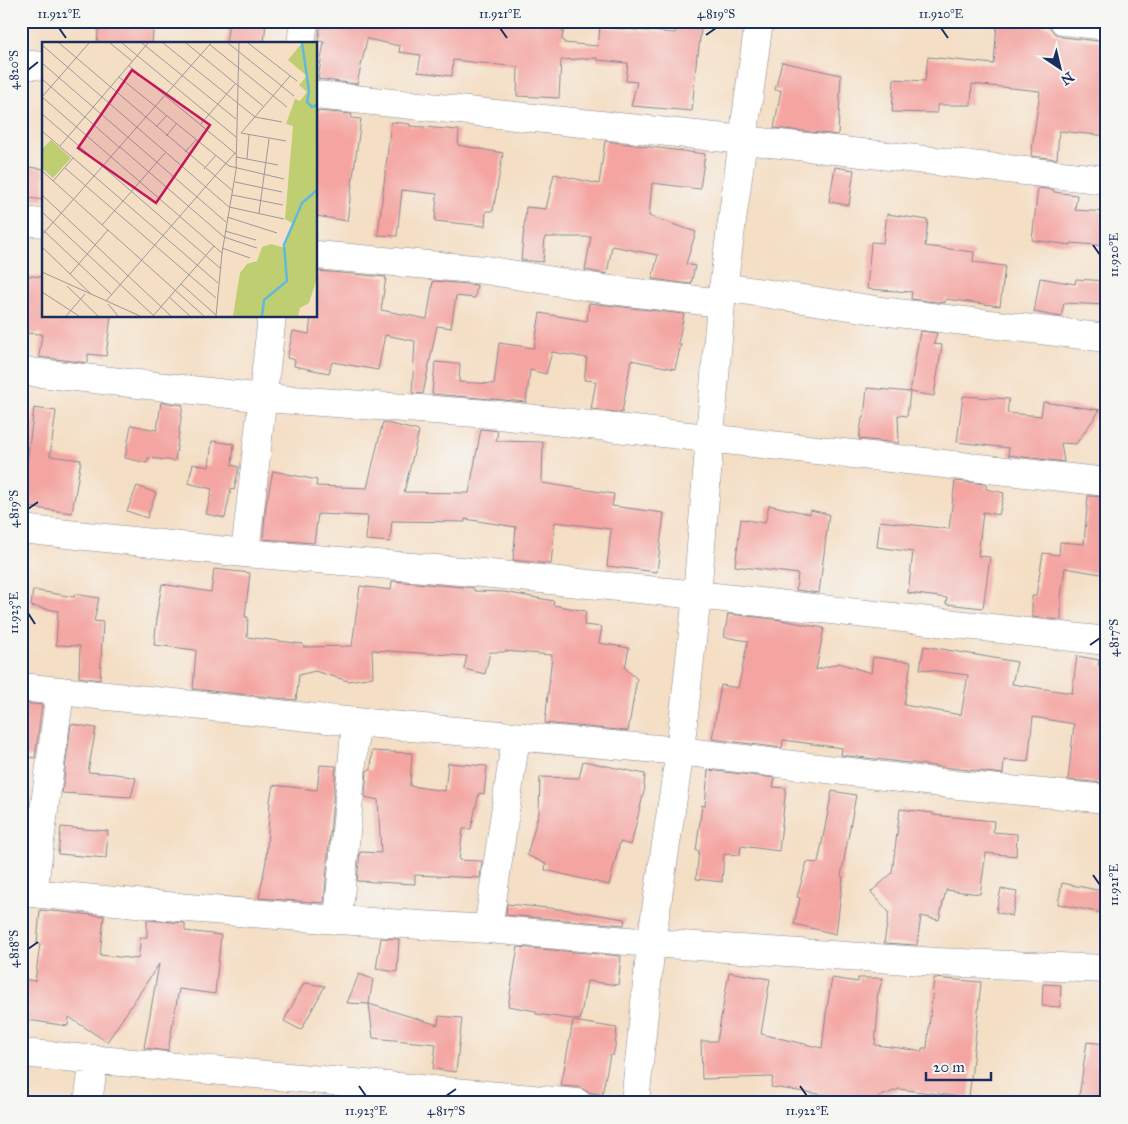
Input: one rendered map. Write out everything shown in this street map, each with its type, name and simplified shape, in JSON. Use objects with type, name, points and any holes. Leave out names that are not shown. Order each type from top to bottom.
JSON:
[{"type":"street","points":[[301,42],[304,21]]},
{"type":"street","points":[[635,1103],[651,943],[680,752],[697,594],[722,295],[759,21]]},
{"type":"street","points":[[1064,21],[1107,26]]},
{"type":"street","points":[[21,64],[42,66]]},
{"type":"street","points":[[318,95],[1107,180]]},
{"type":"street","points":[[21,221],[42,223]]},
{"type":"street","points":[[318,255],[484,270],[602,289],[722,295],[889,312],[1107,338]]},
{"type":"street","points":[[244,553],[264,398],[272,318]]},
{"type":"street","points":[[21,371],[264,398],[490,414],[710,440],[1107,482]]},
{"type":"street","points":[[21,529],[244,553],[482,573],[697,594],[1107,641]]},
{"type":"street","points":[[21,687],[356,722],[680,752],[958,785],[1107,799]]},
{"type":"street","points":[[60,692],[27,892],[338,920],[488,929],[651,943],[937,962],[1107,969]]},
{"type":"street","points":[[338,920],[356,722]]},
{"type":"street","points":[[488,929],[516,736]]},
{"type":"street","points":[[21,1052],[577,1103]]},
{"type":"street","points":[[88,1103],[94,1059]]},
{"type":"building","points":[[99,21],[154,21],[152,42],[97,42]]},
{"type":"building","points":[[229,21],[266,21],[264,42],[226,42]]},
{"type":"building","points":[[321,21],[565,21],[562,40],[564,43],[598,46],[600,27],[675,33],[676,25],[701,29],[692,111],[631,106],[637,82],[626,81],[628,63],[597,60],[597,58],[561,60],[559,98],[517,96],[518,67],[453,60],[452,76],[418,72],[421,55],[399,52],[400,46],[367,39],[357,84],[318,79],[324,42],[318,41]]},
{"type":"building","points":[[997,23],[1040,25],[1050,27],[1054,33],[1062,37],[1107,42],[1107,136],[1059,131],[1057,159],[1031,156],[1040,91],[972,84],[971,105],[937,105],[937,113],[892,112],[894,79],[925,81],[928,57],[994,64]]},
{"type":"building","points":[[782,62],[841,75],[838,135],[774,128],[781,90],[775,90]]},
{"type":"building","points":[[318,111],[352,114],[351,118],[361,119],[347,221],[318,216]]},
{"type":"building","points":[[392,122],[410,124],[410,126],[459,130],[458,145],[503,153],[493,211],[486,211],[485,226],[435,221],[437,194],[402,190],[397,236],[378,235]]},
{"type":"building","points":[[605,141],[705,154],[700,189],[652,183],[649,216],[696,232],[686,264],[695,266],[691,284],[652,279],[658,255],[612,246],[607,274],[585,270],[591,237],[545,237],[543,262],[521,260],[526,207],[546,209],[554,174],[599,184]]},
{"type":"building","points":[[21,166],[42,169],[42,200],[21,197]]},
{"type":"building","points":[[835,167],[854,170],[849,205],[829,202]]},
{"type":"building","points":[[1038,188],[1077,195],[1075,210],[1107,212],[1107,246],[1071,243],[1071,245],[1032,240]]},
{"type":"building","points":[[887,214],[928,220],[925,246],[974,252],[973,262],[1005,266],[1000,306],[945,299],[945,303],[911,299],[912,292],[867,289],[871,242],[883,243]]},
{"type":"building","points":[[318,271],[386,277],[381,310],[427,319],[433,281],[477,285],[475,298],[456,296],[451,328],[437,326],[423,394],[412,393],[415,341],[385,335],[378,370],[332,362],[329,373],[294,366],[295,360],[287,358],[293,331],[309,334],[311,318],[318,318]]},
{"type":"building","points":[[21,275],[42,277],[42,318],[111,318],[106,356],[88,354],[88,363],[39,357],[42,334],[21,333]]},
{"type":"building","points":[[1040,278],[1075,284],[1076,279],[1107,281],[1107,305],[1064,303],[1061,317],[1034,312]]},
{"type":"building","points":[[589,303],[684,314],[678,344],[681,344],[675,369],[631,360],[622,413],[591,409],[596,381],[584,380],[587,358],[552,352],[546,374],[530,370],[526,402],[432,394],[435,362],[460,364],[459,382],[494,384],[499,343],[534,348],[540,313],[587,321]]},
{"type":"building","points":[[920,331],[937,333],[934,344],[942,345],[934,396],[910,392]]},
{"type":"building","points":[[867,388],[910,392],[907,416],[898,415],[899,443],[859,439],[862,418],[864,418]]},
{"type":"building","points":[[963,396],[1009,399],[1007,413],[1041,416],[1043,402],[1100,410],[1076,444],[1061,443],[1064,462],[1008,455],[1009,448],[957,442]]},
{"type":"building","points":[[161,402],[183,405],[175,461],[148,458],[147,463],[125,458],[131,425],[157,430]]},
{"type":"building","points":[[34,408],[56,411],[50,456],[81,460],[72,513],[21,506],[21,470],[26,470]]},
{"type":"building","points":[[383,422],[419,431],[404,492],[469,493],[481,429],[498,431],[496,441],[543,442],[542,483],[614,494],[612,506],[664,513],[657,572],[607,566],[611,529],[555,522],[551,564],[513,560],[516,527],[465,519],[465,522],[392,521],[390,542],[366,540],[368,516],[318,514],[314,543],[263,539],[266,505],[273,471],[317,480],[316,486],[367,488]]},
{"type":"building","points":[[212,441],[234,444],[232,465],[239,467],[234,490],[231,489],[225,518],[206,514],[212,489],[188,483],[193,464],[209,467]]},
{"type":"building","points":[[955,481],[986,484],[986,489],[1004,493],[999,515],[983,512],[978,556],[990,557],[983,608],[946,604],[947,598],[908,593],[913,552],[877,547],[880,521],[949,529]]},
{"type":"building","points":[[137,486],[156,493],[147,518],[127,511]]},
{"type":"building","points":[[1088,496],[1107,497],[1107,575],[1065,568],[1061,597],[1061,620],[1032,617],[1032,596],[1036,596],[1043,553],[1059,555],[1060,542],[1084,544]]},
{"type":"building","points":[[769,505],[810,514],[810,510],[829,514],[819,593],[796,590],[798,574],[735,566],[741,519],[765,523]]},
{"type":"building","points":[[214,569],[250,573],[245,617],[248,617],[247,637],[303,644],[303,647],[352,646],[360,586],[391,590],[392,581],[474,588],[474,591],[504,592],[554,601],[553,605],[586,611],[584,625],[602,627],[599,643],[629,648],[625,668],[637,679],[628,731],[545,723],[552,655],[504,651],[490,652],[485,674],[464,669],[467,656],[372,650],[373,677],[348,681],[315,671],[299,675],[296,700],[193,689],[196,650],[154,645],[162,584],[211,592]]},
{"type":"building","points":[[33,590],[74,597],[75,594],[99,598],[94,621],[103,622],[100,680],[79,677],[80,646],[56,645],[58,611],[31,606]]},
{"type":"building","points":[[728,614],[775,619],[824,628],[816,670],[839,663],[871,673],[873,657],[911,662],[904,705],[961,715],[968,675],[920,669],[924,646],[1017,662],[1012,684],[1072,693],[1077,656],[1099,660],[1098,665],[1107,666],[1107,783],[1068,780],[1074,724],[1033,717],[1028,762],[1004,760],[1003,774],[841,755],[842,748],[783,740],[782,748],[712,739],[721,685],[738,688],[748,641],[724,637]]},
{"type":"building","points":[[21,703],[42,705],[35,758],[21,756]]},
{"type":"building","points":[[71,724],[96,728],[88,772],[136,778],[131,797],[62,793]]},
{"type":"building","points":[[372,751],[412,753],[410,786],[445,791],[448,763],[487,766],[484,794],[479,793],[471,829],[463,829],[459,860],[482,861],[480,878],[415,875],[415,884],[357,881],[360,852],[381,853],[378,800],[365,797],[367,770],[371,770]]},
{"type":"building","points":[[583,761],[645,774],[645,787],[631,845],[620,842],[609,885],[545,870],[546,864],[527,855],[539,812],[540,777],[579,778]]},
{"type":"building","points":[[320,765],[336,766],[324,903],[259,898],[266,861],[270,801],[273,785],[317,790]]},
{"type":"building","points":[[708,770],[775,778],[773,787],[786,788],[779,851],[741,846],[740,855],[724,854],[722,882],[696,879],[699,851],[696,851],[702,805],[705,806]]},
{"type":"building","points":[[832,791],[856,795],[841,876],[843,877],[836,934],[794,924],[800,898],[797,897],[807,862],[818,863]]},
{"type":"building","points":[[900,809],[933,813],[933,815],[994,821],[993,832],[1017,834],[1016,856],[986,853],[980,894],[946,890],[939,920],[921,916],[917,945],[884,943],[889,912],[871,892],[892,873]]},
{"type":"building","points":[[61,827],[108,831],[106,858],[58,854]]},
{"type":"building","points":[[1062,883],[1107,892],[1107,914],[1058,904]]},
{"type":"building","points":[[1001,889],[1017,892],[1012,916],[996,912]]},
{"type":"building","points":[[507,904],[569,910],[625,919],[624,925],[506,915]]},
{"type":"building","points":[[40,910],[104,916],[100,955],[138,959],[141,937],[147,937],[147,920],[185,923],[185,931],[221,935],[215,994],[179,989],[168,1051],[144,1048],[159,964],[107,1042],[69,1017],[68,1026],[21,1019],[21,979],[35,981],[40,944],[37,944]]},
{"type":"building","points":[[381,938],[399,939],[397,972],[376,969]]},
{"type":"building","points":[[518,947],[621,956],[618,985],[587,981],[580,1020],[536,1014],[536,1011],[508,1006]]},
{"type":"building","points":[[729,972],[770,979],[761,1034],[822,1048],[832,978],[858,982],[858,978],[883,978],[877,997],[878,1010],[875,1045],[922,1051],[922,1048],[927,1048],[934,978],[981,982],[969,1098],[899,1089],[864,1103],[845,1103],[846,1098],[771,1087],[773,1077],[702,1079],[701,1041],[717,1041]]},
{"type":"building","points":[[359,974],[373,979],[369,1004],[347,1003]]},
{"type":"building","points":[[304,983],[325,986],[301,1030],[284,1021]]},
{"type":"building","points":[[1043,984],[1061,985],[1060,1007],[1042,1006]]},
{"type":"building","points":[[369,1004],[438,1025],[439,1016],[462,1018],[456,1072],[433,1069],[436,1044],[373,1038]]},
{"type":"building","points":[[573,1021],[617,1028],[613,1056],[610,1055],[602,1095],[588,1092],[578,1087],[561,1086]]},
{"type":"building","points":[[1087,1042],[1107,1044],[1107,1103],[1078,1103]]}]
